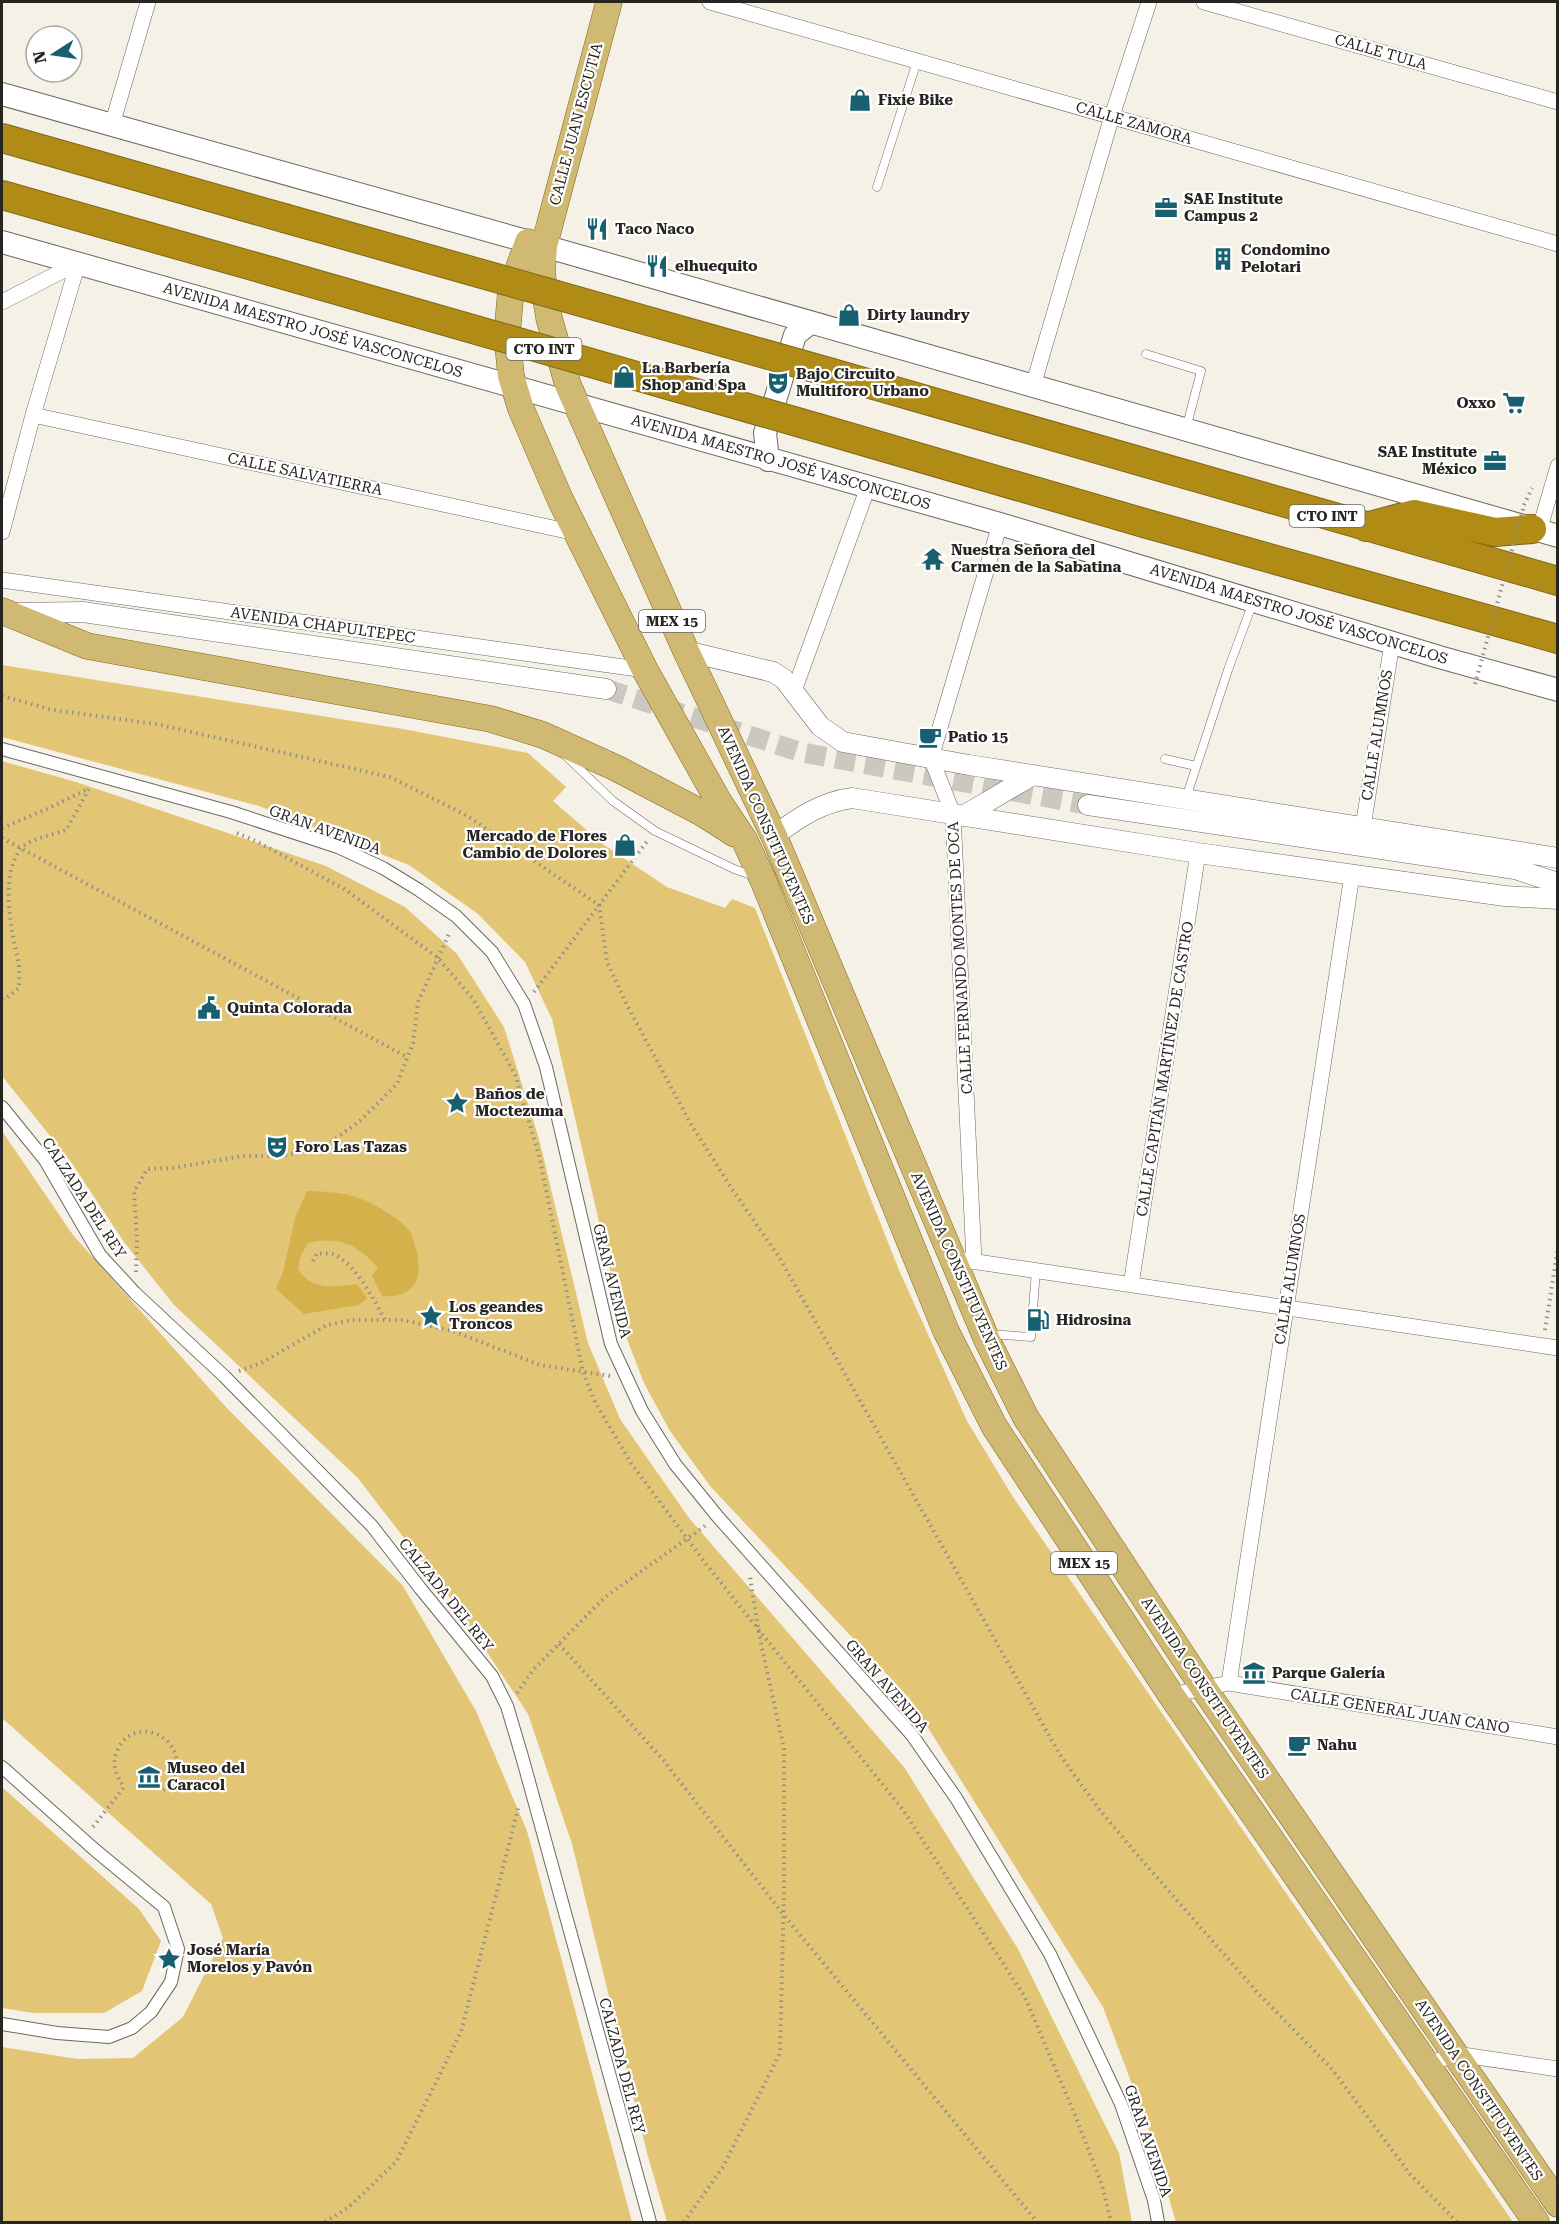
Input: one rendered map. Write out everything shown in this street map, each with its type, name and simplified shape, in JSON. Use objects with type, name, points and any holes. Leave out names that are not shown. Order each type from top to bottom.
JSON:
[{"type":"highway","name":"CTO INT","points":[[2,138],[1557,581]]},
{"type":"highway","name":"CTO INT","points":[[2,195],[1545,635]]},
{"type":"highway","points":[[1364,527],[1414,514],[1495,532],[1538,526]]},
{"type":"highway","points":[[1545,635],[1557,651]]},
{"type":"main road","name":"CALLE JUAN ESCUTIA","points":[[536,244],[609,2]]},
{"type":"main road","points":[[2,94],[1186,430],[1538,526]]},
{"type":"main road","name":"AVENIDA MAESTRO JOSÉ VASCONCELOS","points":[[2,242],[1000,524],[1392,643],[1557,690]]},
{"type":"main road","name":"AVENIDA CONSTITUYENTES","points":[[536,244],[511,290],[509,315],[508,357],[514,387],[531,433],[576,533],[645,670],[719,802],[745,841],[951,1341],[994,1426],[1171,1695],[1536,2223]]},
{"type":"main road","name":"AVENIDA CONSTITUYENTES","points":[[536,244],[549,318],[562,365],[576,403],[686,651],[774,836],[963,1260],[984,1334],[1026,1418],[1203,1687],[1557,2204]]},
{"type":"main road","points":[[768,460],[765,433],[795,335],[810,323]]},
{"type":"main road","points":[[6,612],[87,646],[491,719],[543,735],[616,768],[674,798],[724,826],[745,841]]},
{"type":"street","points":[[112,125],[148,2]]},
{"type":"street","name":"CALLE ZAMORA","points":[[710,2],[1557,244]]},
{"type":"street","points":[[1033,386],[1112,116],[1149,2]]},
{"type":"street","name":"CALLE TULA","points":[[1204,2],[1557,102]]},
{"type":"street","points":[[2,302],[78,263]]},
{"type":"street","points":[[2,532],[33,415],[78,263]]},
{"type":"street","name":"CALLE SALVATIERRA","points":[[33,415],[576,533]]},
{"type":"street","points":[[1538,526],[1557,466]]},
{"type":"street","points":[[794,692],[868,487]]},
{"type":"street","points":[[931,758],[1000,524]]},
{"type":"street","name":"AVENIDA CHAPULTEPEC","points":[[2,580],[645,670]]},
{"type":"street","name":"AVENIDA CHAPULTEPEC","points":[[6,612],[83,612],[606,689]]},
{"type":"street","name":"CALLE ALUMNOS","points":[[1363,827],[1392,643]]},
{"type":"street","points":[[686,651],[773,672],[784,680],[820,726],[843,742],[1033,775],[1557,858]]},
{"type":"street","name":"GRAN AVENIDA","points":[[2,749],[231,812],[338,848],[383,868],[456,916],[492,952],[524,1004],[546,1067],[611,1344],[642,1411],[675,1464],[718,1517],[912,1735],[956,1798],[1050,1954],[1121,2104],[1154,2200],[1158,2223]]},
{"type":"street","name":"CALLE FERNANDO MONTES DE OCA","points":[[931,758],[958,815],[963,1260]]},
{"type":"street","points":[[958,815],[1033,775]]},
{"type":"street","points":[[774,836],[819,806],[852,798],[1198,853],[1505,896],[1557,899]]},
{"type":"street","points":[[1088,805],[1515,870],[1557,883]]},
{"type":"street","name":"CALLE CAPITÁN MARTÍNEZ DE CASTRO","points":[[1131,1285],[1198,853]]},
{"type":"street","name":"CALLE ALUMNOS","points":[[1228,1683],[1352,875]]},
{"type":"street","name":"CALZADA DEL REY","points":[[2,1107],[45,1160],[100,1255],[135,1293],[224,1376],[372,1526],[492,1676],[507,1706],[527,1775],[650,2223]]},
{"type":"street","points":[[963,1260],[1550,1346]]},
{"type":"street","name":"CALLE GENERAL JUAN CANO","points":[[1171,1695],[1228,1683],[1557,1737]]},
{"type":"street","points":[[2,1767],[95,1850],[164,1907],[178,1949],[171,1982],[151,2012],[132,2028],[109,2037],[57,2033],[2,2024]]},
{"type":"street","points":[[1426,2065],[1456,2054],[1557,2069]]},
{"type":"lane","points":[[877,187],[917,61]]},
{"type":"lane","points":[[1146,354],[1201,371],[1186,430]]},
{"type":"lane","points":[[1185,799],[1254,601]]},
{"type":"lane","points":[[543,735],[613,801],[655,831],[734,869],[763,880]]},
{"type":"lane","points":[[1165,759],[1196,766]]},
{"type":"lane","points":[[1033,1308],[1036,1271]]},
{"type":"lane","points":[[984,1334],[1031,1337],[1032,1330]]},
{"type":"path","points":[[1475,684],[1538,526],[1533,486]]},
{"type":"path","points":[[2,696],[53,710],[156,724],[390,777],[466,815],[599,905],[607,962],[627,1007],[692,1126],[784,1267],[1060,1755],[1099,1809],[1134,1851],[1256,1991],[1332,2069],[1410,2174],[1457,2223]]},
{"type":"path","points":[[2,828],[88,789],[127,784]]},
{"type":"path","points":[[5,869],[8,861],[23,846],[66,830],[88,789]]},
{"type":"path","points":[[524,1004],[655,831]]},
{"type":"path","points":[[2,838],[407,1057]]},
{"type":"path","points":[[2,999],[19,988],[19,963],[4,908],[3,888]]},
{"type":"path","points":[[135,1293],[137,1239],[134,1192],[147,1168],[172,1168],[244,1156],[281,1155],[323,1148],[361,1120],[397,1084],[413,1042],[418,1002],[456,916]]},
{"type":"path","points":[[1550,1346],[1557,1247]]},
{"type":"path","points":[[314,1261],[317,1253],[333,1254],[351,1268],[368,1289],[385,1320]]},
{"type":"path","points":[[224,1376],[261,1363],[327,1325],[352,1320],[403,1320],[453,1330],[540,1365],[626,1379]]},
{"type":"path","points":[[507,1706],[532,1670],[605,1597],[718,1517]]},
{"type":"path","points":[[684,2223],[723,2167],[780,2053],[783,1749],[759,1634],[745,1547]]},
{"type":"path","points":[[559,1644],[664,1761],[783,1914],[1037,2223]]},
{"type":"path","points":[[104,1813],[124,1787],[116,1775],[114,1758],[121,1742],[135,1733],[151,1731],[166,1738],[176,1751],[177,1768],[172,1780],[163,1790]]},
{"type":"path","points":[[326,2223],[349,2207],[396,2162],[461,2032],[527,1775]]},
{"type":"shaded area","points":[[2,665],[403,729],[528,753],[566,787],[553,801],[604,845],[667,887],[725,908],[732,899],[755,908],[899,1270],[967,1421],[1013,1497],[1513,2222],[1176,2222],[1148,2127],[1103,2007],[910,1699],[710,1486],[670,1431],[644,1383],[625,1334],[552,1019],[525,962],[478,914],[409,865],[259,806],[2,737]]},
{"type":"shaded area","points":[[2,761],[76,782],[326,866],[405,907],[457,954],[504,1027],[539,1139],[588,1343],[620,1419],[689,1518],[904,1767],[1018,1949],[1119,2153],[1132,2222],[667,2222],[647,2153],[572,1844],[528,1714],[455,1604],[357,1477],[174,1305],[124,1242],[71,1162],[2,1076]]},
{"type":"shaded area","points":[[2,1131],[73,1235],[225,1406],[403,1586],[476,1711],[527,1831],[632,2222],[2,2222],[2,2047],[77,2059],[133,2058],[183,2017],[223,1938],[211,1904],[2,1718]]},
{"type":"shaded area","points":[[307,1191],[341,1193],[360,1198],[379,1207],[403,1224],[412,1236],[419,1269],[414,1284],[409,1290],[393,1296],[382,1296],[372,1276],[378,1268],[355,1248],[329,1241],[308,1243],[300,1257],[298,1269],[310,1281],[324,1286],[357,1284],[367,1298],[359,1305],[304,1314],[276,1289],[283,1272],[295,1218]]},
{"type":"shaded area","points":[[2,1787],[139,1909],[161,1941],[142,1991],[104,2013],[33,2013],[2,2008]]},
{"type":"tunnel","points":[[606,689],[800,752],[1088,805]]},
{"type":"place","name":"Fixie Bike","points":[[860,100]]},
{"type":"place","name":"SAE Institute Campus 2","points":[[1166,208]]},
{"type":"place","name":"Taco Naco","points":[[597,229]]},
{"type":"place","name":"Condomino Pelotari","points":[[1223,259]]},
{"type":"place","name":"elhuequito","points":[[657,266]]},
{"type":"place","name":"Dirty laundry","points":[[849,315]]},
{"type":"place","name":"La Barbería Shop and Spa","points":[[624,377]]},
{"type":"place","name":"Bajo Circuito Multiforo Urbano","points":[[778,383]]},
{"type":"place","name":"Oxxo","points":[[1514,403]]},
{"type":"place","name":"SAE Institute México","points":[[1495,461]]},
{"type":"place","name":"Nuestra Señora del Carmen de la Sabatina","points":[[933,559]]},
{"type":"place","name":"Patio 15","points":[[930,737]]},
{"type":"place","name":"Mercado de Flores Cambio de Dolores","points":[[625,845]]},
{"type":"place","name":"Quinta Colorada","points":[[209,1008]]},
{"type":"place","name":"Baños de Moctezuma","points":[[457,1103]]},
{"type":"place","name":"Foro Las Tazas","points":[[277,1147]]},
{"type":"place","name":"Los geandes Troncos","points":[[431,1316]]},
{"type":"place","name":"Hidrosina","points":[[1038,1320]]},
{"type":"place","name":"Parque Galería","points":[[1254,1673]]},
{"type":"place","name":"Nahu","points":[[1299,1745]]},
{"type":"place","name":"Museo del Caracol","points":[[149,1777]]},
{"type":"place","name":"José María Morelos y Pavón","points":[[169,1959]]}]
